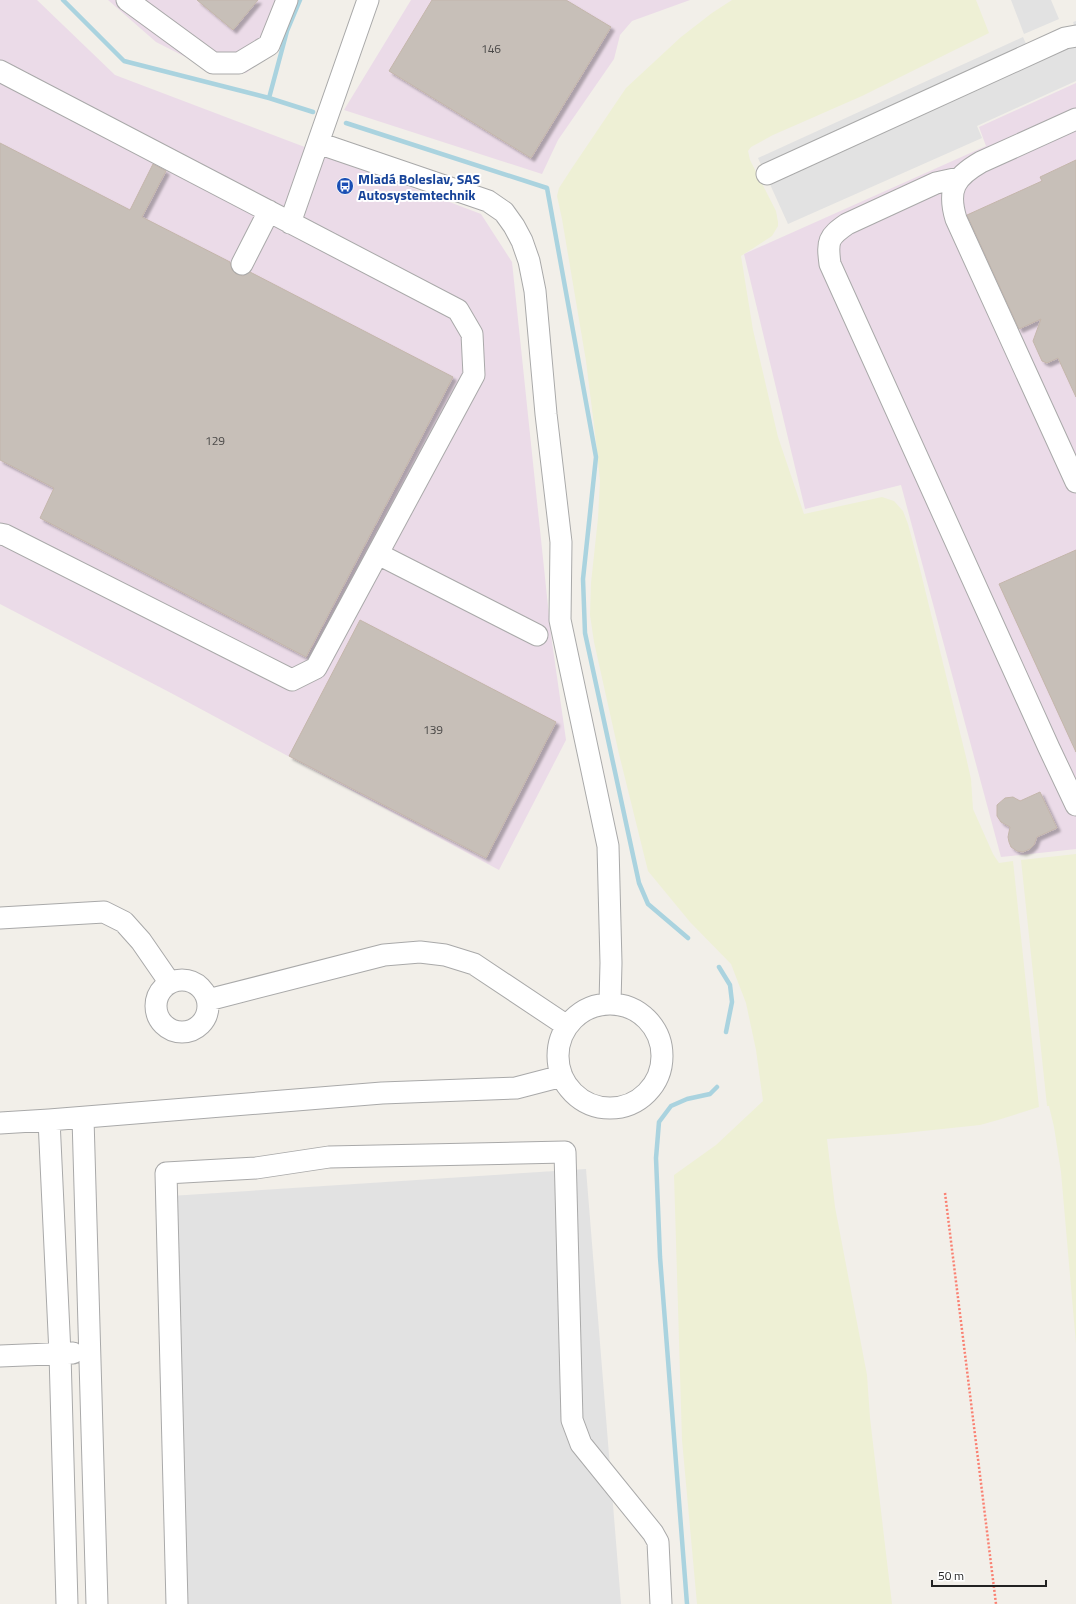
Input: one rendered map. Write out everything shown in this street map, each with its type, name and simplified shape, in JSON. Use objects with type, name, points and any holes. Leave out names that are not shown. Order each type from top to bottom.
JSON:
[{"type":"street","points":[[126,0],[212,63],[239,63],[269,45],[287,0]]},
{"type":"street","points":[[290,223],[368,0]]},
{"type":"street","points":[[767,174],[1065,38],[1076,36]]},
{"type":"street","points":[[0,71],[458,310],[472,334],[474,375],[316,668],[292,680],[5,535],[0,534]]},
{"type":"street","points":[[1076,119],[968,169],[959,178],[954,188],[952,199],[956,219],[1076,482]]},
{"type":"street","points":[[318,143],[488,200],[504,212],[514,226],[522,241],[529,261],[534,290],[546,414],[561,542],[560,620],[608,846],[611,963],[610,1003]]},
{"type":"street","points":[[959,178],[936,183],[847,224],[838,230],[831,238],[828,248],[830,264],[1076,805]]},
{"type":"street","points":[[242,264],[269,211]]},
{"type":"street","points":[[378,554],[537,635]]},
{"type":"street","points":[[0,918],[104,912],[124,922],[141,941],[170,983]]},
{"type":"street","points":[[208,1000],[384,955],[420,952],[446,955],[474,964],[567,1026]]},
{"type":"street","points":[[183,979],[191,981],[199,985],[205,992],[208,1000],[209,1008],[206,1017],[198,1026],[187,1032],[178,1032],[170,1029],[163,1024],[158,1016],[156,999],[160,991],[170,983],[183,979]]},
{"type":"street","points":[[610,1003],[634,1009],[644,1016],[656,1030],[662,1048],[661,1066],[655,1082],[644,1095],[630,1104],[613,1108],[597,1107],[582,1100],[570,1090],[562,1076],[558,1059],[559,1042],[567,1026],[578,1014],[594,1006],[610,1003]]},
{"type":"street","points":[[0,1123],[83,1118],[382,1093],[516,1088],[562,1076]]},
{"type":"street","points":[[83,1118],[97,1604]]},
{"type":"street","points":[[49,1120],[60,1354],[67,1604]]},
{"type":"street","points":[[177,1604],[166,1173],[256,1168],[329,1157],[565,1152],[572,1420],[581,1444],[653,1533],[658,1542],[661,1604]]},
{"type":"street","points":[[0,1356],[90,1353]]},
{"type":"path","points":[[945,1193],[996,1604]]},
{"type":"shaded area","points":[[0,0],[37,0],[115,75],[481,214],[512,262],[551,635],[566,740],[499,870],[171,693],[0,604]]},
{"type":"shaded area","points":[[108,0],[297,0],[273,53],[246,73],[209,69],[156,42]]},
{"type":"shaded area","points":[[411,0],[690,0],[632,21],[620,35],[614,59],[558,140],[542,174],[344,110]]},
{"type":"shaded area","points":[[1011,0],[1051,0],[1059,19],[1024,34]]},
{"type":"shaded area","points":[[1076,21],[1076,81],[977,126],[982,138],[788,224],[758,158],[1023,37],[1027,46],[1075,27],[1073,22]]},
{"type":"shaded area","points":[[1076,83],[1076,849],[1001,857],[901,485],[805,509],[744,254],[986,146],[979,127]]},
{"type":"shaded area","points":[[586,1169],[621,1604],[178,1604],[155,1197]]},
{"type":"green space","points":[[732,0],[976,0],[989,33],[862,96],[773,135],[751,147],[748,151],[750,160],[776,211],[778,226],[772,236],[741,256],[753,330],[778,437],[804,514],[882,497],[894,501],[903,511],[919,565],[966,757],[971,779],[973,809],[993,854],[999,863],[1013,861],[1039,1107],[980,1125],[895,1134],[827,1139],[835,1207],[867,1375],[870,1418],[892,1604],[697,1604],[682,1440],[674,1175],[716,1145],[763,1101],[756,1050],[746,1003],[731,964],[690,922],[648,871],[619,754],[594,642],[590,615],[591,583],[598,518],[600,481],[586,361],[557,196],[559,188],[626,88],[681,37],[712,13]]},
{"type":"green space","points":[[1076,854],[1076,1344],[1061,1172],[1054,1127],[1049,1106],[1047,1106],[1021,860]]},
{"type":"building","points":[[197,0],[258,0],[233,30]]},
{"type":"building","points":[[432,0],[566,0],[611,27],[531,158],[389,71]]},
{"type":"building","points":[[0,143],[130,210],[153,164],[166,171],[142,217],[230,262],[232,270],[236,274],[243,276],[250,272],[453,377],[306,657],[40,518],[54,488],[0,460]]},
{"type":"building","points":[[1076,160],[1076,397],[1058,358],[1047,363],[1042,361],[1033,341],[1041,319],[1019,329],[967,215],[1042,181],[1040,177]]},
{"type":"building","points":[[1076,550],[1076,752],[999,584]]},
{"type":"building","points":[[360,620],[556,722],[486,858],[289,756]]},
{"type":"building","points":[[1040,792],[1057,828],[1037,837],[1034,845],[1030,849],[1023,852],[1017,851],[1011,847],[1009,842],[1008,837],[1010,827],[1001,822],[997,816],[997,805],[1005,798],[1013,797],[1020,801]]},
{"type":"waterway","points":[[63,0],[124,61],[269,98],[313,112]]},
{"type":"waterway","points":[[269,98],[287,31],[300,0]]},
{"type":"waterway","points":[[346,123],[547,188],[596,457],[583,579],[585,633],[639,883],[648,904],[688,938]]},
{"type":"waterway","points":[[719,967],[730,985],[732,1002],[726,1032]]},
{"type":"waterway","points":[[687,1604],[660,1257],[656,1158],[659,1122],[671,1106],[687,1099],[710,1094],[717,1087]]},
{"type":"place","name":"Mladá Boleslav, SAS Autosystemtechnik","points":[[345,186]]}]
